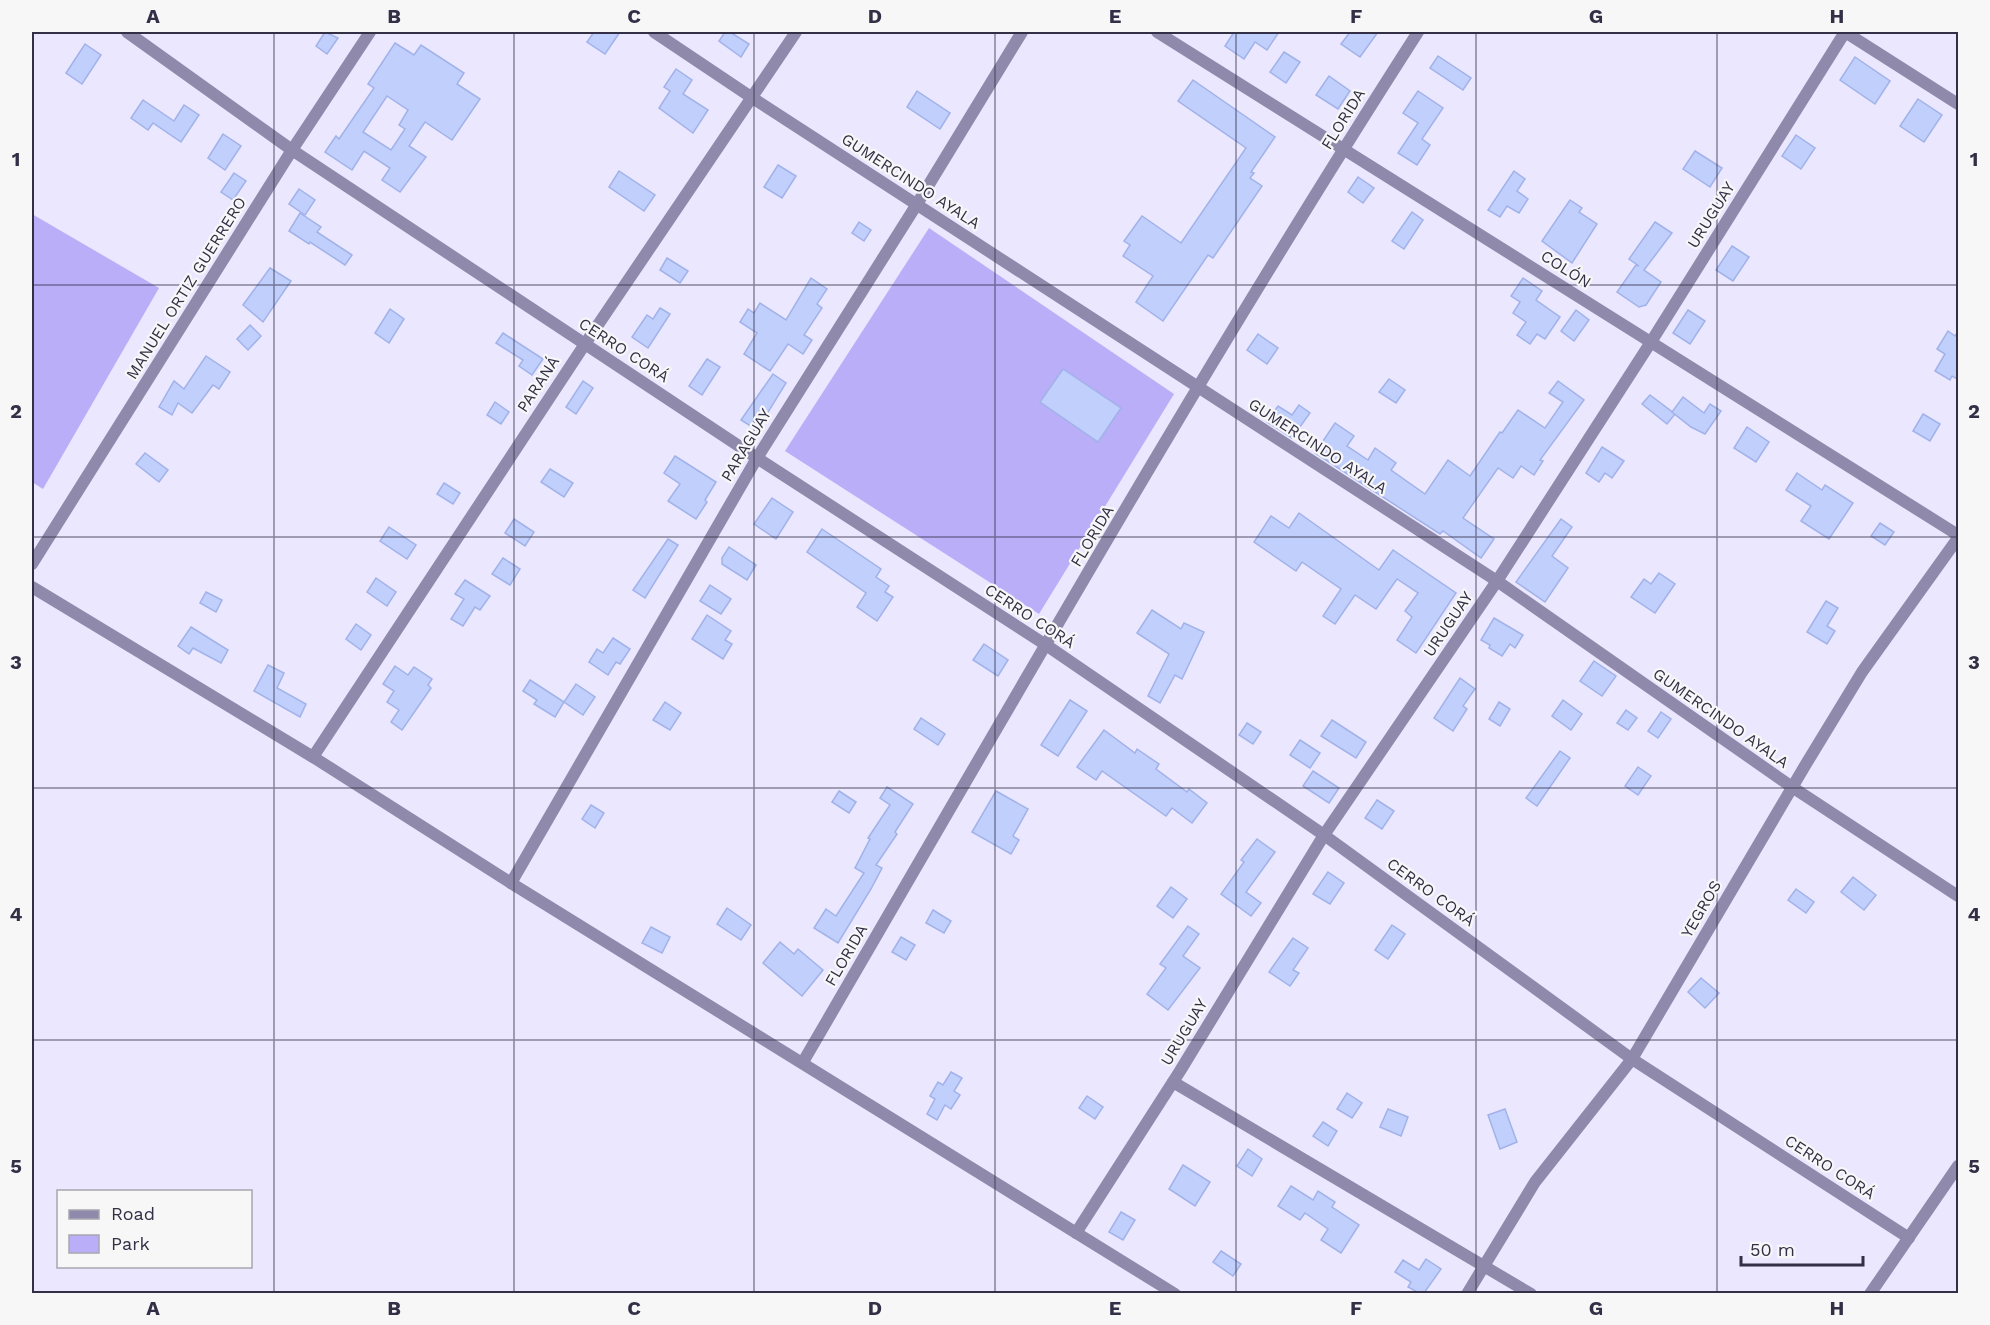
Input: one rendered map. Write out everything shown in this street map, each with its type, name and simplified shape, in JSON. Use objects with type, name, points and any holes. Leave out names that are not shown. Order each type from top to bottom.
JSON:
[{"type":"street","name":"CERRO CORÁ","points":[[127,32],[292,150],[757,458],[1046,645],[1324,835],[1632,1059],[1909,1238]]},
{"type":"street","name":"MANUEL ORTIZ GUERRERO","points":[[32,564],[292,150],[370,32]]},
{"type":"street","name":"GUMERCINDO AYALA","points":[[654,32],[1497,582],[1792,787],[1959,897]]},
{"type":"street","name":"PARANÁ","points":[[313,757],[585,344],[796,32]]},
{"type":"street","name":"PARAGUAY","points":[[511,883],[757,458],[1022,32]]},
{"type":"street","name":"COLÓN","points":[[1157,32],[1959,536]]},
{"type":"street","name":"FLORIDA","points":[[803,1062],[1199,387],[1343,148],[1418,32]]},
{"type":"street","points":[[1845,32],[1959,104]]},
{"type":"street","name":"URUGUAY","points":[[1076,1233],[1173,1082],[1324,835],[1497,582],[1651,342],[1845,32]]},
{"type":"street","name":"YEGROS","points":[[1467,1293],[1535,1182],[1632,1059],[1792,787],[1863,672],[1959,536]]},
{"type":"street","points":[[32,587],[313,757],[511,883],[1175,1293]]},
{"type":"street","points":[[1173,1082],[1531,1293]]},
{"type":"street","points":[[1870,1293],[1959,1166]]},
{"type":"green space","points":[[32,214],[159,288],[43,489],[32,482]]},
{"type":"green space","points":[[929,228],[1174,394],[1039,614],[785,451]]},
{"type":"building","points":[[325,32],[338,38],[327,54],[316,46]]},
{"type":"building","points":[[594,32],[620,32],[605,54],[587,42]]},
{"type":"building","points":[[725,32],[730,32],[749,44],[741,57],[719,41]]},
{"type":"building","points":[[1234,32],[1279,32],[1267,50],[1255,42],[1244,59],[1225,46]]},
{"type":"building","points":[[1350,32],[1378,32],[1360,57],[1341,44]]},
{"type":"building","points":[[395,43],[414,55],[421,45],[464,73],[457,84],[480,99],[452,140],[425,122],[409,146],[426,157],[400,192],[382,180],[390,168],[364,151],[352,170],[325,152],[336,136],[339,139],[374,88],[368,84]],"holes":[[[387,96],[408,110],[399,125],[405,129],[391,150],[363,132]]]},
{"type":"building","points":[[85,44],[101,55],[82,84],[66,73]]},
{"type":"building","points":[[1284,52],[1300,62],[1286,83],[1270,72]]},
{"type":"building","points":[[1438,56],[1471,78],[1463,90],[1430,68]]},
{"type":"building","points":[[1855,57],[1890,81],[1875,104],[1840,80]]},
{"type":"building","points":[[676,69],[692,80],[683,94],[708,110],[693,133],[659,108],[670,91],[664,87]]},
{"type":"building","points":[[1329,76],[1350,91],[1338,109],[1316,95]]},
{"type":"building","points":[[1193,80],[1275,137],[1251,172],[1254,173],[1250,178],[1262,186],[1213,258],[1208,255],[1163,321],[1136,302],[1153,276],[1123,256],[1130,245],[1124,241],[1142,216],[1181,243],[1246,148],[1178,101]]},
{"type":"building","points":[[917,91],[950,113],[940,129],[907,107]]},
{"type":"building","points":[[1418,91],[1443,108],[1422,139],[1430,145],[1417,165],[1398,153],[1418,123],[1403,113]]},
{"type":"building","points":[[1918,99],[1942,115],[1924,142],[1900,126]]},
{"type":"building","points":[[143,100],[174,121],[184,105],[199,115],[181,142],[153,123],[148,130],[131,118]]},
{"type":"building","points":[[223,134],[241,146],[225,170],[208,158]]},
{"type":"building","points":[[1796,135],[1815,148],[1801,169],[1782,156]]},
{"type":"building","points":[[1695,151],[1722,168],[1710,187],[1683,169]]},
{"type":"building","points":[[778,165],[796,176],[782,198],[764,187]]},
{"type":"building","points":[[619,171],[655,195],[644,211],[609,187]]},
{"type":"building","points":[[1514,171],[1525,179],[1517,191],[1528,199],[1519,213],[1507,206],[1500,217],[1488,210]]},
{"type":"building","points":[[234,173],[246,181],[233,200],[221,192]]},
{"type":"building","points":[[1358,177],[1374,188],[1363,203],[1348,192]]},
{"type":"building","points":[[299,189],[315,200],[305,215],[289,204]]},
{"type":"building","points":[[1570,200],[1582,208],[1579,212],[1597,224],[1572,263],[1542,241]]},
{"type":"building","points":[[1412,212],[1423,220],[1404,249],[1392,241]]},
{"type":"building","points":[[300,213],[321,227],[317,232],[352,255],[345,265],[289,231]]},
{"type":"building","points":[[859,222],[871,230],[864,241],[852,233]]},
{"type":"building","points":[[1655,222],[1672,233],[1644,270],[1661,282],[1646,305],[1639,307],[1617,292],[1636,265],[1639,266],[1629,259]]},
{"type":"building","points":[[1732,246],[1749,257],[1733,281],[1716,270]]},
{"type":"building","points":[[667,258],[688,271],[680,283],[660,270]]},
{"type":"building","points":[[270,268],[291,281],[263,322],[243,305]]},
{"type":"building","points":[[811,278],[827,289],[817,304],[822,308],[804,335],[812,340],[803,354],[788,344],[770,371],[744,354],[757,333],[740,322],[748,309],[754,313],[760,303],[786,320]]},
{"type":"building","points":[[1523,278],[1542,291],[1536,300],[1560,317],[1545,339],[1537,334],[1530,344],[1517,335],[1526,322],[1513,313],[1520,302],[1511,296]]},
{"type":"building","points":[[660,308],[670,314],[648,348],[632,337],[647,315],[653,319]]},
{"type":"building","points":[[390,309],[404,319],[389,343],[375,333]]},
{"type":"building","points":[[1576,310],[1589,320],[1574,341],[1561,331]]},
{"type":"building","points":[[1688,310],[1705,321],[1690,344],[1673,333]]},
{"type":"building","points":[[250,325],[261,336],[248,350],[237,339]]},
{"type":"building","points":[[1959,330],[1959,380],[1952,376],[1950,380],[1935,371],[1945,354],[1937,349],[1948,331],[1955,336]]},
{"type":"building","points":[[503,333],[543,359],[532,375],[519,366],[523,360],[496,343]]},
{"type":"building","points":[[1258,334],[1278,348],[1267,364],[1247,350]]},
{"type":"building","points":[[206,356],[230,372],[219,389],[213,385],[192,413],[178,403],[172,415],[159,407],[174,381],[184,389]]},
{"type":"building","points":[[707,359],[720,367],[702,395],[689,386]]},
{"type":"building","points":[[1063,369],[1121,408],[1098,442],[1040,402]]},
{"type":"building","points":[[773,374],[786,383],[757,430],[741,420]]},
{"type":"building","points":[[1389,379],[1405,390],[1396,403],[1379,392]]},
{"type":"building","points":[[583,381],[593,388],[576,414],[566,407]]},
{"type":"building","points":[[1558,381],[1584,400],[1540,460],[1543,461],[1534,475],[1521,466],[1513,478],[1498,468],[1463,518],[1494,539],[1481,558],[1443,531],[1440,534],[1315,453],[1335,423],[1354,436],[1347,446],[1368,460],[1375,448],[1396,463],[1391,470],[1425,494],[1448,460],[1470,476],[1518,410],[1545,428],[1563,402],[1549,393]]},
{"type":"building","points":[[1650,395],[1675,414],[1667,424],[1642,404]]},
{"type":"building","points":[[1683,397],[1704,413],[1710,404],[1721,411],[1705,434],[1691,427],[1672,412]]},
{"type":"building","points":[[495,402],[509,412],[501,424],[487,415]]},
{"type":"building","points":[[1299,405],[1310,413],[1292,438],[1267,422],[1278,406],[1292,415]]},
{"type":"building","points":[[1923,414],[1940,424],[1930,441],[1913,431]]},
{"type":"building","points":[[1747,427],[1769,442],[1756,462],[1734,448]]},
{"type":"building","points":[[1602,447],[1624,461],[1612,478],[1605,473],[1599,482],[1586,473]]},
{"type":"building","points":[[145,453],[168,470],[159,482],[136,464]]},
{"type":"building","points":[[675,456],[716,482],[696,519],[668,501],[680,484],[664,473]]},
{"type":"building","points":[[550,469],[573,483],[564,497],[541,482]]},
{"type":"building","points":[[1797,473],[1822,490],[1825,485],[1853,503],[1829,539],[1801,521],[1811,506],[1786,490]]},
{"type":"building","points":[[444,483],[460,493],[453,504],[437,494]]},
{"type":"building","points":[[772,498],[793,512],[776,539],[754,524]]},
{"type":"building","points":[[1299,513],[1379,570],[1393,550],[1456,593],[1416,653],[1397,640],[1412,617],[1405,611],[1418,593],[1397,579],[1376,609],[1355,595],[1335,624],[1323,616],[1341,589],[1302,562],[1296,571],[1254,542],[1271,516],[1289,528]]},
{"type":"building","points":[[514,519],[534,532],[525,546],[505,533]]},
{"type":"building","points":[[1561,519],[1572,527],[1552,556],[1568,568],[1545,602],[1516,582]]},
{"type":"building","points":[[1880,523],[1894,532],[1885,545],[1871,536]]},
{"type":"building","points":[[389,527],[416,545],[407,559],[380,541]]},
{"type":"building","points":[[822,529],[881,569],[876,577],[889,586],[885,592],[893,597],[877,621],[857,607],[866,593],[807,552]]},
{"type":"building","points":[[668,539],[678,545],[645,598],[633,590]]},
{"type":"building","points":[[729,547],[756,565],[747,580],[722,564],[722,558]]},
{"type":"building","points":[[503,558],[520,569],[510,585],[492,574]]},
{"type":"building","points":[[1659,573],[1675,584],[1655,613],[1631,597],[1644,579],[1651,584]]},
{"type":"building","points":[[376,578],[396,592],[387,606],[367,592]]},
{"type":"building","points":[[465,580],[490,596],[480,610],[475,607],[463,626],[451,619],[464,599],[455,594]]},
{"type":"building","points":[[710,585],[731,599],[721,614],[700,601]]},
{"type":"building","points":[[206,592],[222,600],[216,612],[200,603]]},
{"type":"building","points":[[1826,601],[1838,608],[1827,626],[1835,631],[1827,644],[1807,632]]},
{"type":"building","points":[[1152,610],[1181,629],[1184,623],[1204,632],[1182,679],[1175,675],[1160,703],[1148,696],[1169,654],[1137,633]]},
{"type":"building","points":[[707,615],[731,631],[725,640],[732,644],[723,659],[692,639]]},
{"type":"building","points":[[1494,618],[1523,635],[1515,648],[1510,644],[1502,656],[1481,640]]},
{"type":"building","points":[[356,624],[371,635],[361,650],[346,639]]},
{"type":"building","points":[[191,627],[228,650],[221,663],[193,648],[189,654],[178,646]]},
{"type":"building","points":[[613,638],[630,649],[620,664],[616,662],[608,675],[589,662],[597,649],[603,653]]},
{"type":"building","points":[[984,644],[1008,660],[998,676],[973,660]]},
{"type":"building","points":[[1594,661],[1616,676],[1602,696],[1580,681]]},
{"type":"building","points":[[268,665],[284,673],[277,688],[306,704],[300,717],[254,691]]},
{"type":"building","points":[[395,666],[408,675],[414,667],[432,679],[428,685],[431,688],[402,730],[391,722],[399,710],[387,702],[394,691],[383,684]]},
{"type":"building","points":[[1460,678],[1475,689],[1463,706],[1467,709],[1453,731],[1434,718]]},
{"type":"building","points":[[530,680],[564,702],[555,717],[534,704],[537,700],[523,691]]},
{"type":"building","points":[[576,684],[595,697],[583,715],[564,702]]},
{"type":"building","points":[[1070,700],[1087,711],[1058,756],[1041,745]]},
{"type":"building","points":[[1563,700],[1582,714],[1571,730],[1552,716]]},
{"type":"building","points":[[665,702],[681,713],[670,730],[653,720]]},
{"type":"building","points":[[1499,702],[1510,709],[1500,726],[1489,719]]},
{"type":"building","points":[[1626,710],[1637,718],[1628,730],[1617,723]]},
{"type":"building","points":[[1661,712],[1671,719],[1658,738],[1648,731]]},
{"type":"building","points":[[921,718],[945,734],[938,745],[914,729]]},
{"type":"building","points":[[1332,720],[1366,742],[1356,758],[1321,736]]},
{"type":"building","points":[[1247,723],[1261,732],[1253,744],[1239,735]]},
{"type":"building","points":[[1104,730],[1135,753],[1137,749],[1159,764],[1156,769],[1187,792],[1189,789],[1207,803],[1192,823],[1172,808],[1166,816],[1102,771],[1096,780],[1077,767]]},
{"type":"building","points":[[1300,740],[1320,753],[1310,768],[1290,755]]},
{"type":"building","points":[[1560,751],[1570,758],[1537,806],[1526,798]]},
{"type":"building","points":[[1638,767],[1651,776],[1638,795],[1625,786]]},
{"type":"building","points":[[1313,771],[1339,788],[1329,803],[1303,786]]},
{"type":"building","points":[[887,787],[913,804],[895,832],[897,834],[876,865],[882,868],[838,943],[814,928],[826,909],[836,916],[864,873],[855,868],[870,839],[868,838],[890,805],[880,798]]},
{"type":"building","points":[[839,791],[856,802],[849,813],[832,802]]},
{"type":"building","points":[[996,791],[1028,809],[1013,836],[1019,840],[1011,854],[972,832]]},
{"type":"building","points":[[1377,800],[1394,811],[1382,829],[1365,818]]},
{"type":"building","points":[[591,805],[604,813],[595,828],[582,819]]},
{"type":"building","points":[[1257,839],[1275,852],[1246,892],[1261,903],[1251,916],[1221,894],[1244,862],[1241,860]]},
{"type":"building","points":[[1328,872],[1344,883],[1330,904],[1313,894]]},
{"type":"building","points":[[1853,877],[1876,895],[1864,910],[1841,892]]},
{"type":"building","points":[[1171,887],[1187,899],[1173,918],[1157,906]]},
{"type":"building","points":[[1796,889],[1814,902],[1806,913],[1788,900]]},
{"type":"building","points":[[727,908],[751,925],[741,940],[717,924]]},
{"type":"building","points":[[933,910],[951,921],[944,933],[926,923]]},
{"type":"building","points":[[1392,925],[1405,934],[1388,959],[1375,950]]},
{"type":"building","points":[[1188,926],[1199,934],[1183,956],[1200,968],[1168,1010],[1147,994],[1166,968],[1160,964]]},
{"type":"building","points":[[651,927],[670,937],[662,953],[642,943]]},
{"type":"building","points":[[901,937],[915,945],[906,960],[892,952]]},
{"type":"building","points":[[1293,938],[1308,948],[1293,970],[1299,973],[1290,986],[1269,972]]},
{"type":"building","points":[[780,942],[794,954],[798,949],[823,970],[802,996],[763,963]]},
{"type":"building","points":[[1701,978],[1719,993],[1705,1008],[1688,992]]},
{"type":"building","points":[[951,1072],[962,1078],[954,1091],[960,1095],[951,1109],[945,1105],[937,1120],[927,1114],[935,1099],[930,1096],[938,1082],[943,1085]]},
{"type":"building","points":[[1347,1093],[1362,1103],[1352,1118],[1337,1109]]},
{"type":"building","points":[[1087,1096],[1103,1107],[1095,1119],[1079,1108]]},
{"type":"building","points":[[1388,1109],[1408,1117],[1401,1136],[1380,1127]]},
{"type":"building","points":[[1505,1109],[1517,1142],[1500,1149],[1488,1115]]},
{"type":"building","points":[[1323,1122],[1337,1131],[1328,1146],[1313,1136]]},
{"type":"building","points":[[1248,1149],[1262,1159],[1252,1176],[1237,1166]]},
{"type":"building","points":[[1183,1165],[1210,1182],[1195,1206],[1169,1189]]},
{"type":"building","points":[[1291,1186],[1313,1200],[1318,1191],[1335,1202],[1332,1207],[1359,1225],[1341,1253],[1321,1240],[1328,1229],[1305,1213],[1300,1220],[1278,1206]]},
{"type":"building","points":[[1121,1212],[1135,1220],[1123,1240],[1109,1232]]},
{"type":"building","points":[[1221,1251],[1241,1264],[1233,1276],[1213,1262]]},
{"type":"building","points":[[1426,1259],[1441,1269],[1424,1293],[1419,1293],[1408,1287],[1411,1282],[1395,1272],[1403,1260],[1419,1270]]}]
